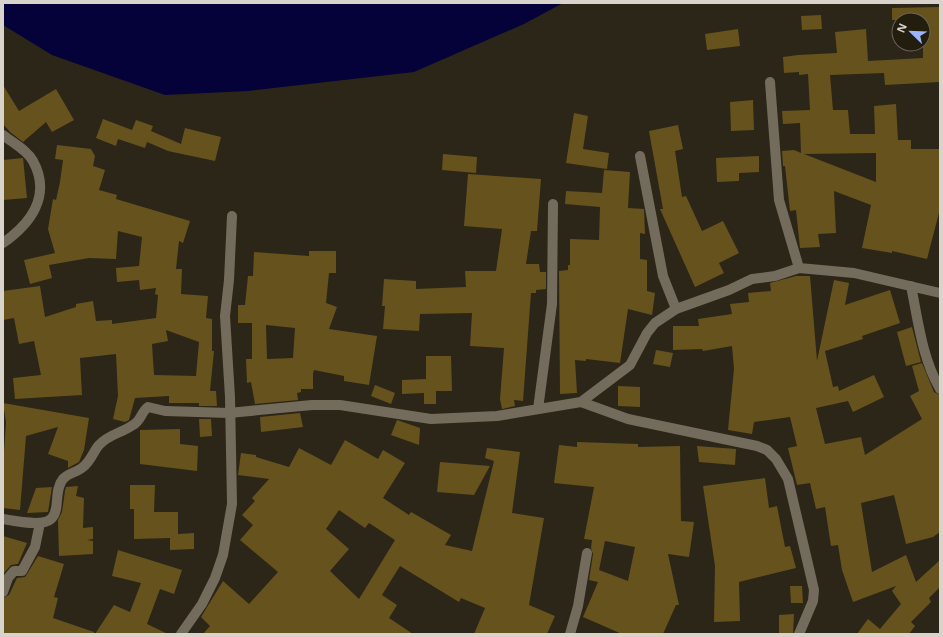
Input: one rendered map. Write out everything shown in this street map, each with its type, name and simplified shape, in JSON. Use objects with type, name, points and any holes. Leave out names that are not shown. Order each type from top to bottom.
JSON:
[{"type":"street","points":[[770,82],[779,200],[799,268]]},
{"type":"street","points":[[3,135],[24,150],[33,161],[39,179],[40,198],[31,218],[17,233],[3,243]]},
{"type":"street","points":[[640,156],[663,276],[676,309]]},
{"type":"street","points":[[538,409],[552,304],[553,204]]},
{"type":"street","points":[[181,634],[202,604],[215,578],[223,555],[232,504],[229,413],[230,398],[225,316],[229,280],[232,216]]},
{"type":"street","points":[[3,519],[40,523],[50,520],[54,514],[57,491],[63,478],[83,468],[103,441],[110,436],[134,425],[140,420],[142,411],[148,407],[165,411],[229,413],[312,405],[340,405],[431,418],[497,416],[581,402],[630,365],[651,327],[676,309],[728,290],[752,279],[775,276],[799,268],[854,273],[940,293]]},
{"type":"street","points":[[911,286],[921,338],[933,377],[940,388]]},
{"type":"street","points":[[581,402],[628,419],[758,446],[767,450],[776,459],[788,479],[814,590],[808,615],[799,634]]},
{"type":"street","points":[[3,592],[8,578],[14,571],[22,571],[35,547],[40,523]]},
{"type":"street","points":[[570,634],[578,606],[587,553]]},
{"type":"shaded area","points":[[3,3],[563,3],[524,24],[414,72],[248,91],[165,95],[52,55],[3,25]]},
{"type":"building","points":[[940,7],[940,82],[885,85],[884,73],[830,75],[833,110],[848,110],[850,134],[875,134],[874,106],[896,104],[898,140],[911,140],[911,149],[940,149],[940,209],[927,259],[892,251],[892,253],[862,248],[871,205],[834,191],[836,233],[818,234],[820,247],[800,248],[796,210],[790,211],[782,151],[794,150],[801,153],[800,123],[783,124],[782,111],[810,110],[808,74],[799,75],[799,72],[784,73],[783,57],[837,53],[835,32],[866,29],[868,61],[923,58],[923,52],[931,52],[931,12],[892,12],[892,8]],"holes":[[[876,153],[876,182],[804,154]]]},
{"type":"building","points":[[821,15],[822,29],[802,30],[801,16]]},
{"type":"building","points":[[738,29],[740,46],[707,50],[705,34]]},
{"type":"building","points":[[3,85],[19,111],[56,89],[74,120],[52,132],[46,122],[23,142],[10,132],[3,124]]},
{"type":"building","points":[[753,100],[754,130],[731,131],[730,102]]},
{"type":"building","points":[[574,113],[588,116],[583,149],[609,153],[607,169],[566,163]]},
{"type":"building","points":[[103,119],[132,130],[136,120],[153,126],[151,131],[181,144],[185,128],[221,137],[215,161],[168,151],[147,142],[145,148],[118,139],[116,146],[96,138]]},
{"type":"building","points":[[678,125],[683,149],[675,151],[682,197],[686,196],[702,231],[723,221],[739,253],[719,263],[724,273],[695,287],[660,209],[663,209],[649,131]]},
{"type":"building","points":[[57,145],[91,149],[95,156],[93,166],[105,170],[99,190],[117,195],[116,199],[190,221],[183,243],[179,241],[176,269],[182,269],[181,294],[208,296],[206,318],[212,319],[212,351],[214,351],[210,391],[216,391],[217,406],[199,406],[199,403],[169,403],[169,396],[135,398],[129,420],[125,422],[113,419],[118,396],[116,354],[80,358],[82,395],[15,399],[13,378],[41,375],[34,341],[19,344],[14,318],[3,320],[3,291],[40,286],[45,317],[76,307],[76,304],[93,301],[96,321],[112,320],[112,324],[156,318],[158,295],[155,294],[156,288],[140,290],[139,280],[117,282],[116,268],[139,266],[142,237],[118,231],[116,259],[89,258],[49,265],[52,278],[30,284],[24,260],[55,253],[48,229],[53,199],[56,200],[60,182],[63,160],[55,159]],"holes":[[[166,330],[199,342],[196,376],[154,375],[152,344],[168,341]]]},
{"type":"building","points":[[443,154],[477,157],[476,173],[442,170]]},
{"type":"building","points":[[759,156],[759,172],[739,173],[739,181],[717,182],[716,158]]},
{"type":"building","points":[[23,158],[27,198],[3,200],[3,160]]},
{"type":"building","points":[[604,170],[630,172],[628,208],[644,209],[645,234],[640,233],[640,259],[647,260],[647,291],[655,293],[652,315],[628,309],[620,363],[586,359],[586,361],[575,360],[577,393],[560,394],[559,271],[568,270],[568,265],[570,265],[570,239],[599,240],[600,207],[565,204],[566,191],[602,193]]},
{"type":"building","points":[[468,174],[541,179],[537,231],[531,231],[526,264],[539,264],[540,272],[546,272],[546,289],[536,290],[536,293],[531,293],[523,401],[514,400],[515,406],[502,409],[500,399],[504,348],[470,346],[472,313],[420,314],[419,331],[383,329],[385,306],[382,306],[384,279],[416,281],[416,289],[466,287],[465,271],[496,271],[502,229],[464,226]]},
{"type":"building","points":[[309,251],[336,251],[336,273],[329,273],[326,303],[337,307],[329,329],[377,336],[369,385],[344,381],[344,376],[314,370],[313,389],[301,389],[301,392],[297,393],[298,400],[255,404],[251,382],[247,383],[246,359],[252,359],[252,323],[238,323],[238,305],[245,305],[248,276],[253,276],[254,252],[309,256]],"holes":[[[266,325],[295,328],[293,358],[267,359]]]},
{"type":"building","points":[[796,276],[810,276],[817,361],[834,280],[849,283],[845,305],[890,290],[900,323],[862,336],[863,339],[825,351],[833,387],[838,386],[839,391],[874,375],[884,397],[853,412],[848,401],[816,408],[825,444],[861,437],[865,455],[922,419],[910,396],[919,391],[912,366],[922,363],[934,392],[940,395],[940,532],[933,537],[906,544],[894,495],[861,503],[872,572],[906,555],[916,582],[940,560],[940,587],[929,598],[931,602],[911,622],[915,626],[909,634],[857,634],[868,619],[880,629],[901,604],[892,591],[896,586],[853,602],[842,570],[838,545],[831,546],[825,507],[816,509],[810,483],[797,485],[788,448],[797,446],[790,417],[754,422],[752,434],[728,430],[734,369],[732,346],[703,351],[702,349],[673,350],[673,326],[699,326],[698,319],[732,314],[730,304],[749,302],[748,293],[771,291],[770,283]]},
{"type":"building","points":[[912,327],[921,362],[906,366],[897,332]]},
{"type":"building","points":[[656,350],[673,353],[670,367],[653,364]]},
{"type":"building","points":[[426,356],[451,356],[452,391],[436,391],[436,404],[424,404],[424,393],[402,394],[402,380],[426,379]]},
{"type":"building","points":[[375,385],[395,393],[391,404],[371,396]]},
{"type":"building","points":[[618,386],[640,387],[640,407],[618,406]]},
{"type":"building","points":[[3,403],[89,418],[84,450],[79,462],[68,468],[68,461],[48,454],[58,427],[26,436],[20,510],[3,508],[3,467],[6,422]]},
{"type":"building","points":[[300,413],[303,427],[261,432],[260,417]]},
{"type":"building","points":[[199,419],[211,419],[212,436],[200,437]]},
{"type":"building","points":[[397,420],[420,428],[419,445],[391,435]]},
{"type":"building","points":[[180,429],[180,444],[198,446],[197,471],[140,464],[140,430]]},
{"type":"building","points":[[345,440],[378,459],[383,450],[405,463],[383,498],[409,515],[411,512],[451,535],[445,545],[472,551],[494,461],[485,458],[487,448],[520,452],[512,513],[544,518],[529,605],[555,616],[547,634],[474,634],[485,608],[461,598],[459,602],[400,566],[382,595],[397,605],[389,618],[413,634],[203,634],[210,626],[201,617],[223,581],[249,604],[278,572],[240,540],[253,525],[242,515],[255,501],[252,498],[269,479],[238,475],[241,453],[256,455],[256,457],[289,467],[299,448],[331,465]],"holes":[[[339,510],[365,528],[369,523],[395,540],[359,599],[330,571],[349,549],[326,529]]]},
{"type":"building","points":[[577,442],[638,444],[638,447],[680,446],[681,521],[694,522],[689,557],[668,554],[679,605],[676,605],[663,634],[622,634],[583,617],[598,582],[589,580],[593,554],[591,548],[592,540],[584,539],[594,487],[554,483],[559,445],[577,447]],"holes":[[[605,541],[635,547],[628,581],[599,570]]]},
{"type":"building","points":[[697,446],[736,449],[735,465],[699,462]]},
{"type":"building","points":[[440,462],[490,466],[474,495],[437,492]]},
{"type":"building","points":[[765,478],[769,508],[777,506],[785,547],[790,546],[796,568],[739,582],[740,621],[714,622],[715,566],[703,486]]},
{"type":"building","points":[[130,485],[155,485],[154,512],[178,512],[178,534],[194,533],[194,549],[170,550],[170,538],[134,539],[134,509],[130,509]]},
{"type":"building","points":[[78,486],[76,496],[84,498],[83,528],[93,527],[93,539],[87,540],[93,541],[93,554],[59,556],[58,520],[62,512],[66,487]]},
{"type":"building","points":[[52,487],[48,512],[27,513],[36,488]]},
{"type":"building","points":[[3,536],[27,543],[18,564],[11,565],[3,574]]},
{"type":"building","points":[[118,550],[182,570],[174,594],[160,589],[147,624],[168,634],[95,634],[114,605],[130,612],[141,583],[112,576]]},
{"type":"building","points":[[38,556],[64,564],[54,597],[58,598],[53,618],[94,632],[94,634],[3,634],[3,598],[9,595],[17,578],[25,577]]},
{"type":"building","points":[[790,586],[802,586],[803,603],[791,603]]},
{"type":"building","points":[[794,614],[793,634],[779,634],[779,615]]}]
